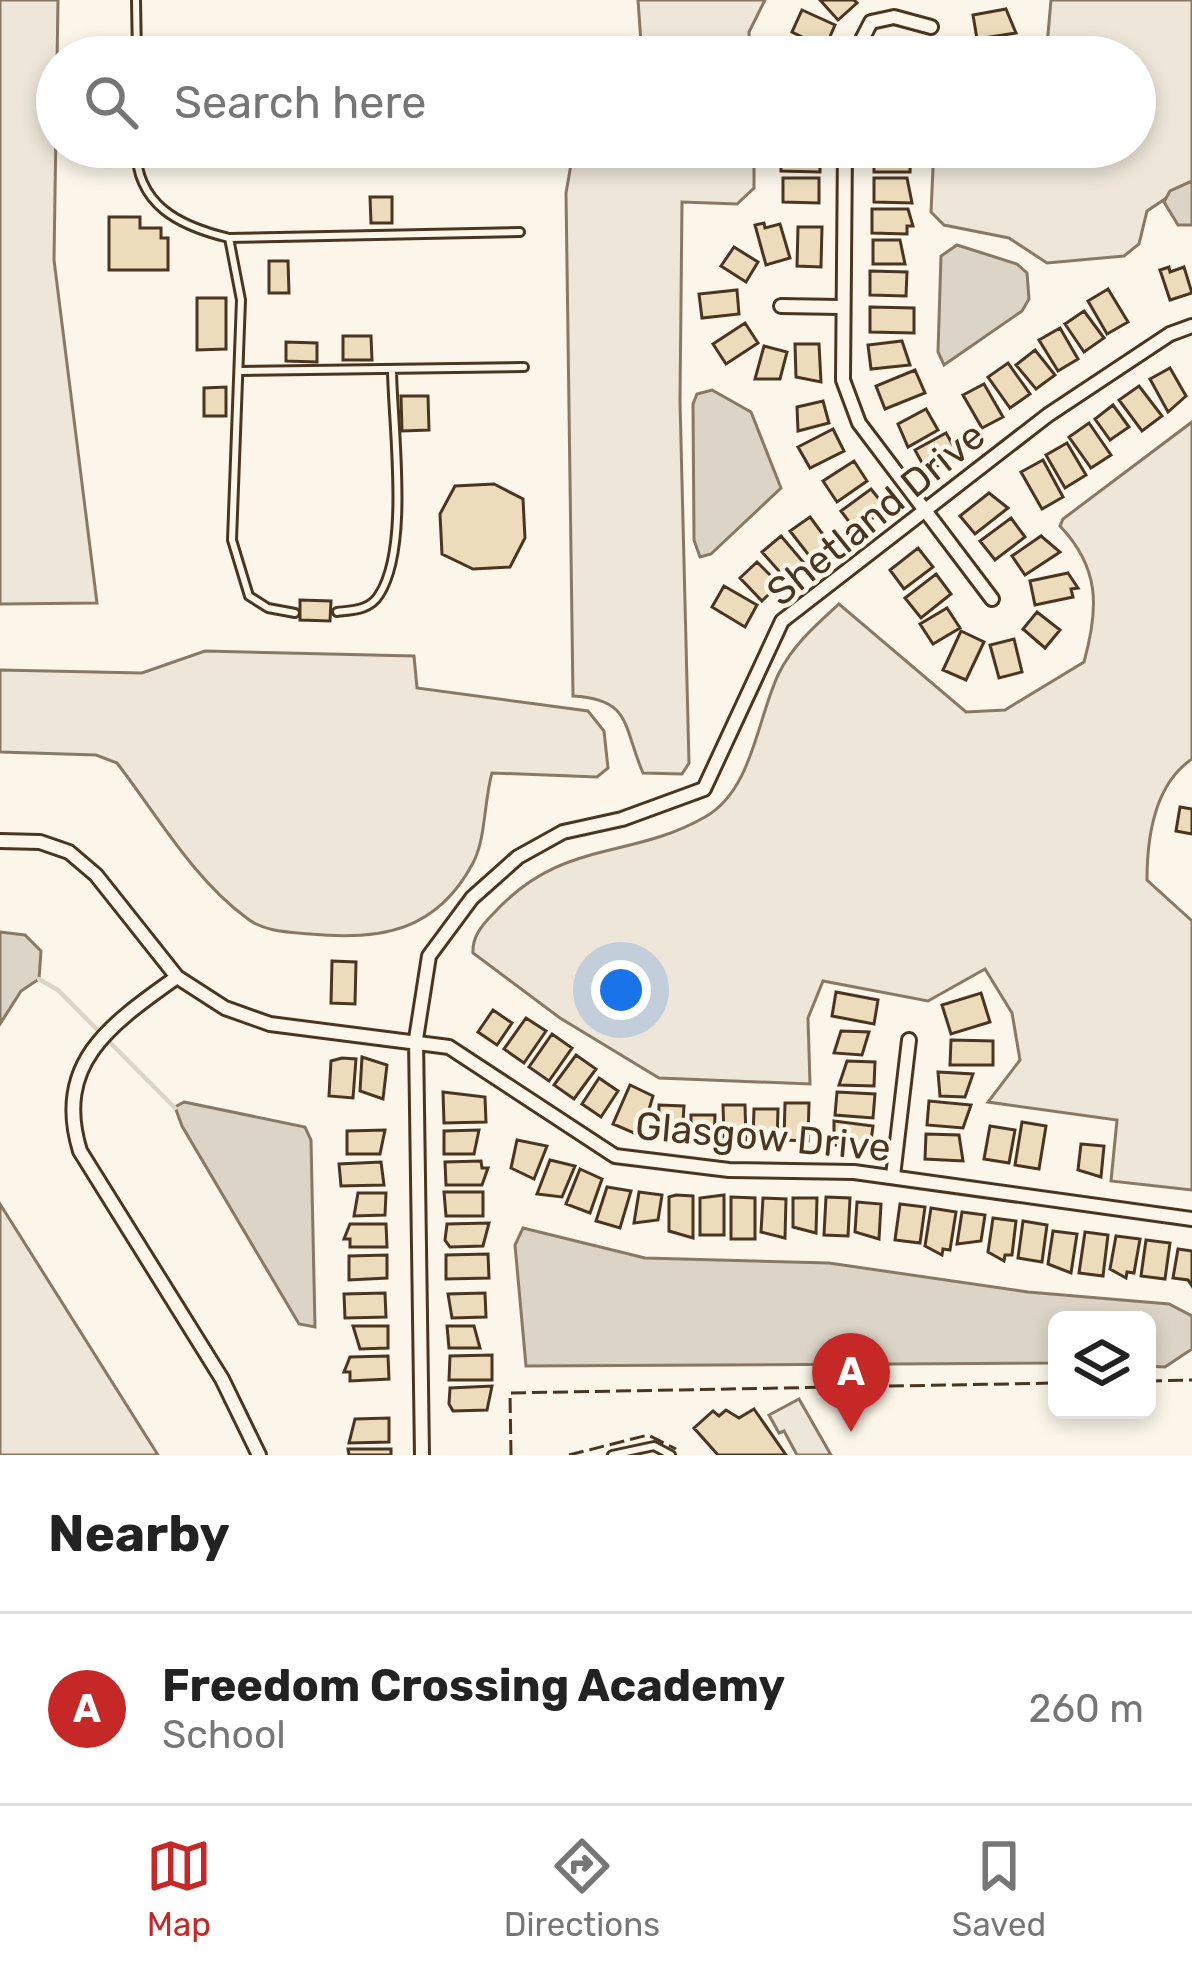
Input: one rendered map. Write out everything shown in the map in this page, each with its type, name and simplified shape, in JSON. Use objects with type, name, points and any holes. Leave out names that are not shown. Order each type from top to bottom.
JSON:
[{"type":"street","points":[[864,36],[871,22],[894,17],[931,27]]},
{"type":"street","points":[[844,168],[843,380],[859,423],[992,599]]},
{"type":"street","points":[[781,306],[840,307]]},
{"type":"street","name":"Shetland Drive","points":[[422,1455],[416,1039],[429,956],[472,898],[518,857],[563,832],[622,820],[704,789],[782,621],[1048,415],[1170,334],[1192,326]]},
{"type":"street","name":"Glasgow Drive","points":[[0,841],[40,842],[69,852],[96,875],[177,977],[225,1008],[270,1024],[416,1039],[449,1047],[615,1156],[648,1164],[893,1177],[1192,1219]]},
{"type":"street","points":[[177,977],[137,1005],[84,1059],[71,1093],[71,1122],[80,1151],[223,1379],[259,1455]]},
{"type":"street","points":[[893,1177],[909,1040]]},
{"type":"lane","points":[[136,0],[137,36]]},
{"type":"lane","points":[[136,168],[156,206],[184,227],[229,238],[520,232]]},
{"type":"lane","points":[[229,238],[241,300],[232,540],[249,596],[268,608],[295,613]]},
{"type":"lane","points":[[240,370],[524,367]]},
{"type":"lane","points":[[337,612],[363,608],[378,598],[394,558],[392,371]]},
{"type":"lane","points":[[612,1455],[663,1448],[671,1455]]},
{"type":"shaded area","points":[[0,0],[58,0],[57,36],[36,36],[36,168],[55,168],[54,260],[97,603],[0,604]]},
{"type":"shaded area","points":[[638,0],[765,0],[749,36],[641,36]]},
{"type":"shaded area","points":[[1051,0],[1192,0],[1192,181],[1147,211],[1139,244],[1124,256],[1047,263],[1009,238],[944,225],[931,212],[933,168],[1156,168],[1156,36],[1048,36]]},
{"type":"shaded area","points":[[570,168],[754,168],[754,188],[737,204],[682,202],[680,401],[689,763],[682,774],[643,773],[616,710],[592,698],[573,696],[566,193]]},
{"type":"shaded area","points":[[1192,181],[1192,225],[1178,225],[1164,202],[1170,191]]},
{"type":"shaded area","points":[[957,245],[1017,264],[1027,273],[1029,299],[1022,311],[944,365],[938,352],[941,256]]},
{"type":"shaded area","points":[[712,390],[751,412],[781,488],[711,554],[700,557],[694,540],[693,404],[697,394]]},
{"type":"shaded area","points":[[1192,422],[1192,759],[1169,782],[1156,813],[1147,880],[1192,921],[1192,1190],[1111,1181],[1117,1120],[988,1102],[1020,1060],[1012,1013],[985,969],[928,1001],[823,981],[808,1018],[810,1084],[659,1078],[560,1018],[473,953],[485,922],[544,873],[677,831],[721,805],[744,771],[785,663],[839,604],[966,712],[1005,710],[1084,662],[1093,589],[1083,557],[1060,526],[1063,519]]},
{"type":"shaded area","points":[[205,651],[414,656],[417,688],[588,711],[604,731],[608,768],[597,777],[492,773],[473,863],[442,904],[405,927],[336,936],[270,929],[248,919],[210,885],[117,763],[96,755],[0,752],[0,670],[142,673]]},
{"type":"shaded area","points":[[0,932],[25,935],[41,951],[39,979],[21,991],[0,1024]]},
{"type":"shaded area","points":[[184,1102],[305,1127],[311,1140],[315,1327],[299,1324],[182,1126],[175,1107]]},
{"type":"shaded area","points":[[0,1204],[158,1455],[0,1455]]},
{"type":"shaded area","points":[[523,1228],[645,1258],[829,1263],[1028,1292],[1169,1304],[1192,1316],[1192,1349],[1165,1367],[1156,1366],[1156,1311],[1048,1311],[1048,1363],[526,1366],[515,1245]]},
{"type":"shaded area","points":[[799,1399],[831,1455],[797,1455],[784,1431],[779,1433],[769,1415]]},
{"type":"building","points":[[820,0],[854,0],[857,3],[838,20]]},
{"type":"building","points":[[1006,9],[1016,33],[976,36],[973,15]]},
{"type":"building","points":[[802,10],[835,25],[830,36],[792,32]]},
{"type":"building","points":[[781,168],[820,168],[820,172]]},
{"type":"building","points":[[874,168],[910,168],[910,172],[874,172]]},
{"type":"building","points":[[783,178],[819,178],[819,203],[783,202]]},
{"type":"building","points":[[874,178],[907,178],[912,203],[874,202]]},
{"type":"building","points":[[370,197],[392,197],[392,223],[371,223]]},
{"type":"building","points":[[872,209],[908,209],[913,226],[907,226],[907,234],[872,233]]},
{"type":"building","points":[[109,217],[140,217],[140,228],[161,228],[161,238],[168,238],[168,270],[109,270]]},
{"type":"building","points":[[764,223],[765,228],[780,224],[790,258],[766,265],[755,225]]},
{"type":"building","points":[[798,227],[822,227],[821,267],[797,266]]},
{"type":"building","points":[[873,240],[900,240],[905,264],[873,264]]},
{"type":"building","points":[[734,247],[758,262],[746,282],[721,266]]},
{"type":"building","points":[[269,261],[288,261],[289,293],[269,293]]},
{"type":"building","points":[[1169,267],[1170,272],[1184,267],[1192,293],[1170,300],[1160,270]]},
{"type":"building","points":[[870,271],[907,272],[906,296],[870,295]]},
{"type":"building","points":[[1108,289],[1128,322],[1107,334],[1088,301]]},
{"type":"building","points":[[737,290],[739,314],[702,318],[699,294]]},
{"type":"building","points":[[197,298],[226,298],[226,349],[197,350]]},
{"type":"building","points":[[870,307],[914,308],[914,333],[870,332]]},
{"type":"building","points":[[1084,311],[1104,338],[1084,352],[1065,324]]},
{"type":"building","points":[[745,323],[758,343],[726,364],[713,344]]},
{"type":"building","points":[[1060,328],[1078,359],[1058,371],[1039,340]]},
{"type":"building","points":[[343,336],[371,336],[372,360],[343,360]]},
{"type":"building","points":[[902,341],[910,365],[871,369],[868,345]]},
{"type":"building","points":[[286,342],[317,343],[317,362],[286,361]]},
{"type":"building","points":[[795,344],[819,344],[821,382],[796,377]]},
{"type":"building","points":[[764,346],[787,352],[780,379],[755,379]]},
{"type":"building","points":[[1035,350],[1055,375],[1036,389],[1016,365]]},
{"type":"building","points":[[1008,363],[1030,394],[1010,408],[988,377]]},
{"type":"building","points":[[1170,368],[1186,396],[1168,412],[1150,379]]},
{"type":"building","points":[[915,370],[925,393],[885,409],[876,386]]},
{"type":"building","points":[[984,384],[1003,417],[982,428],[963,395]]},
{"type":"building","points":[[1139,386],[1162,416],[1142,431],[1119,400]]},
{"type":"building","points":[[226,387],[226,416],[204,416],[204,388]]},
{"type":"building","points":[[401,396],[428,396],[429,430],[402,431]]},
{"type":"building","points":[[823,401],[829,423],[798,431],[797,407]]},
{"type":"building","points":[[1113,405],[1129,427],[1110,440],[1095,419]]},
{"type":"building","points":[[926,409],[938,430],[908,447],[898,424]]},
{"type":"building","points":[[1089,423],[1111,455],[1091,468],[1069,437]]},
{"type":"building","points":[[833,429],[844,451],[810,468],[798,447]]},
{"type":"building","points":[[946,433],[958,454],[927,472],[915,450]]},
{"type":"building","points":[[1067,443],[1086,475],[1065,488],[1046,455]]},
{"type":"building","points":[[1043,460],[1063,497],[1042,509],[1021,472]]},
{"type":"building","points":[[854,461],[867,481],[837,502],[823,481]]},
{"type":"building","points":[[494,484],[523,499],[525,538],[510,567],[473,569],[442,554],[440,514],[455,486]]},
{"type":"building","points":[[871,489],[886,508],[856,531],[841,511]]},
{"type":"building","points":[[989,493],[1008,508],[975,534],[960,516]]},
{"type":"building","points":[[810,517],[830,544],[811,558],[790,531]]},
{"type":"building","points":[[1011,518],[1025,537],[995,560],[980,541]]},
{"type":"building","points":[[781,536],[804,563],[786,579],[762,552]]},
{"type":"building","points":[[1041,536],[1060,552],[1025,575],[1012,556]]},
{"type":"building","points":[[918,548],[933,567],[904,589],[890,570]]},
{"type":"building","points":[[757,562],[779,584],[762,601],[740,578]]},
{"type":"building","points":[[1068,573],[1078,588],[1071,589],[1073,597],[1035,605],[1030,581]]},
{"type":"building","points":[[936,574],[951,594],[921,618],[905,598]]},
{"type":"building","points":[[724,586],[757,605],[745,627],[712,607]]},
{"type":"building","points":[[300,600],[331,601],[330,621],[300,620]]},
{"type":"building","points":[[947,608],[960,628],[933,644],[920,624]]},
{"type":"building","points":[[1037,612],[1060,630],[1045,648],[1023,629]]},
{"type":"building","points":[[961,631],[984,642],[966,680],[943,670]]},
{"type":"building","points":[[1014,639],[1022,672],[999,678],[990,645]]},
{"type":"building","points":[[1180,807],[1192,809],[1192,834],[1176,831]]},
{"type":"building","points":[[332,961],[356,962],[355,1004],[331,1003]]},
{"type":"building","points":[[836,992],[878,1000],[874,1024],[832,1016]]},
{"type":"building","points":[[981,993],[990,1022],[951,1034],[942,1005]]},
{"type":"building","points":[[493,1010],[512,1023],[497,1045],[478,1032]]},
{"type":"building","points":[[526,1018],[546,1031],[524,1063],[504,1049]]},
{"type":"building","points":[[841,1031],[869,1032],[862,1055],[834,1053]]},
{"type":"building","points":[[552,1034],[572,1048],[549,1081],[529,1067]]},
{"type":"building","points":[[951,1040],[993,1041],[993,1065],[950,1065]]},
{"type":"building","points":[[576,1055],[596,1069],[574,1099],[554,1085]]},
{"type":"building","points":[[362,1057],[387,1065],[383,1099],[360,1091]]},
{"type":"building","points":[[356,1059],[353,1098],[329,1096],[331,1061]]},
{"type":"building","points":[[847,1061],[875,1062],[874,1086],[839,1085]]},
{"type":"building","points":[[938,1072],[973,1074],[965,1097],[940,1096]]},
{"type":"building","points":[[599,1078],[618,1091],[601,1117],[582,1104]]},
{"type":"building","points":[[630,1085],[653,1096],[641,1136],[613,1124]]},
{"type":"building","points":[[443,1092],[485,1097],[486,1122],[444,1123]]},
{"type":"building","points":[[837,1092],[875,1094],[873,1118],[835,1115]]},
{"type":"building","points":[[929,1101],[971,1105],[963,1128],[927,1125]]},
{"type":"building","points":[[785,1103],[809,1103],[808,1141],[784,1140]]},
{"type":"building","points":[[659,1105],[684,1106],[682,1138],[658,1137]]},
{"type":"building","points":[[723,1105],[745,1105],[746,1141],[724,1137]]},
{"type":"building","points":[[754,1109],[778,1109],[777,1143],[753,1137]]},
{"type":"building","points":[[691,1115],[715,1115],[714,1142],[691,1137]]},
{"type":"building","points":[[834,1121],[873,1126],[870,1149],[834,1145]]},
{"type":"building","points":[[1022,1122],[1046,1126],[1039,1169],[1015,1165]]},
{"type":"building","points":[[990,1126],[1015,1130],[1009,1163],[984,1159]]},
{"type":"building","points":[[385,1130],[380,1154],[347,1154],[347,1131]]},
{"type":"building","points":[[479,1130],[474,1154],[444,1154],[444,1131]]},
{"type":"building","points":[[926,1134],[959,1135],[963,1161],[925,1159]]},
{"type":"building","points":[[517,1140],[547,1146],[534,1179],[511,1168]]},
{"type":"building","points":[[1081,1144],[1104,1146],[1101,1177],[1078,1170]]},
{"type":"building","points":[[550,1160],[575,1166],[562,1197],[537,1194]]},
{"type":"building","points":[[481,1161],[482,1168],[488,1168],[482,1185],[446,1185],[445,1162]]},
{"type":"building","points":[[381,1162],[384,1185],[341,1186],[339,1164]]},
{"type":"building","points":[[580,1169],[602,1179],[590,1213],[566,1204]]},
{"type":"building","points":[[607,1187],[631,1191],[620,1228],[596,1221]]},
{"type":"building","points":[[444,1192],[483,1192],[483,1216],[446,1216]]},
{"type":"building","points":[[639,1192],[662,1195],[658,1220],[634,1223]]},
{"type":"building","points":[[358,1193],[386,1193],[385,1215],[354,1216]]},
{"type":"building","points":[[724,1195],[724,1235],[700,1235],[700,1198]]},
{"type":"building","points":[[693,1196],[693,1238],[669,1231],[669,1197]]},
{"type":"building","points":[[731,1197],[755,1198],[755,1239],[731,1239]]},
{"type":"building","points":[[826,1197],[850,1198],[848,1236],[824,1235]]},
{"type":"building","points":[[763,1198],[786,1199],[785,1238],[761,1232]]},
{"type":"building","points":[[793,1198],[817,1198],[816,1233],[793,1227]]},
{"type":"building","points":[[857,1202],[881,1204],[879,1239],[855,1232]]},
{"type":"building","points":[[900,1204],[925,1207],[920,1243],[895,1240]]},
{"type":"building","points":[[931,1208],[956,1212],[950,1250],[943,1249],[942,1255],[925,1246]]},
{"type":"building","points":[[962,1212],[985,1215],[981,1241],[957,1244]]},
{"type":"building","points":[[993,1218],[1016,1221],[1012,1255],[1005,1255],[1004,1261],[988,1252]]},
{"type":"building","points":[[1023,1221],[1047,1225],[1042,1262],[1018,1258]]},
{"type":"building","points":[[489,1223],[483,1246],[450,1247],[445,1240],[447,1224]]},
{"type":"building","points":[[350,1224],[386,1224],[387,1247],[350,1247],[350,1239],[344,1239]]},
{"type":"building","points":[[1053,1231],[1077,1234],[1071,1273],[1048,1264]]},
{"type":"building","points":[[1085,1232],[1108,1235],[1103,1276],[1079,1273]]},
{"type":"building","points":[[1116,1236],[1140,1239],[1134,1273],[1127,1272],[1126,1278],[1110,1269]]},
{"type":"building","points":[[1146,1240],[1170,1243],[1165,1279],[1141,1276]]},
{"type":"building","points":[[1178,1249],[1192,1251],[1192,1286],[1188,1280],[1173,1278]]},
{"type":"building","points":[[488,1254],[489,1278],[446,1279],[446,1255]]},
{"type":"building","points":[[387,1255],[387,1278],[349,1280],[349,1256]]},
{"type":"building","points":[[385,1293],[386,1317],[345,1318],[344,1294]]},
{"type":"building","points":[[485,1293],[486,1317],[452,1318],[448,1294]]},
{"type":"building","points":[[353,1326],[388,1326],[388,1348],[360,1349]]},
{"type":"building","points":[[447,1326],[474,1326],[480,1348],[449,1348]]},
{"type":"building","points":[[492,1355],[492,1380],[449,1380],[450,1356]]},
{"type":"building","points":[[388,1356],[389,1379],[350,1381],[350,1372],[344,1372],[350,1357]]},
{"type":"building","points":[[492,1386],[487,1410],[453,1411],[449,1404],[450,1388]]},
{"type":"building","points":[[754,1409],[786,1455],[718,1455],[694,1428],[713,1411],[719,1416],[726,1410],[739,1418]]},
{"type":"building","points":[[389,1418],[389,1442],[349,1443],[355,1419]]},
{"type":"building","points":[[348,1449],[391,1449],[391,1455],[349,1455]]},
{"type":"waterway","points":[[39,979],[58,990],[175,1108]]},
{"type":"fence","points":[[1156,1381],[1192,1380]]},
{"type":"fence","points":[[511,1455],[510,1393],[1048,1383]]},
{"type":"fence","points":[[569,1455],[648,1435],[676,1449]]},
{"type":"place","name":"Freedom Crossing Academy","points":[[851,1432]]}]
